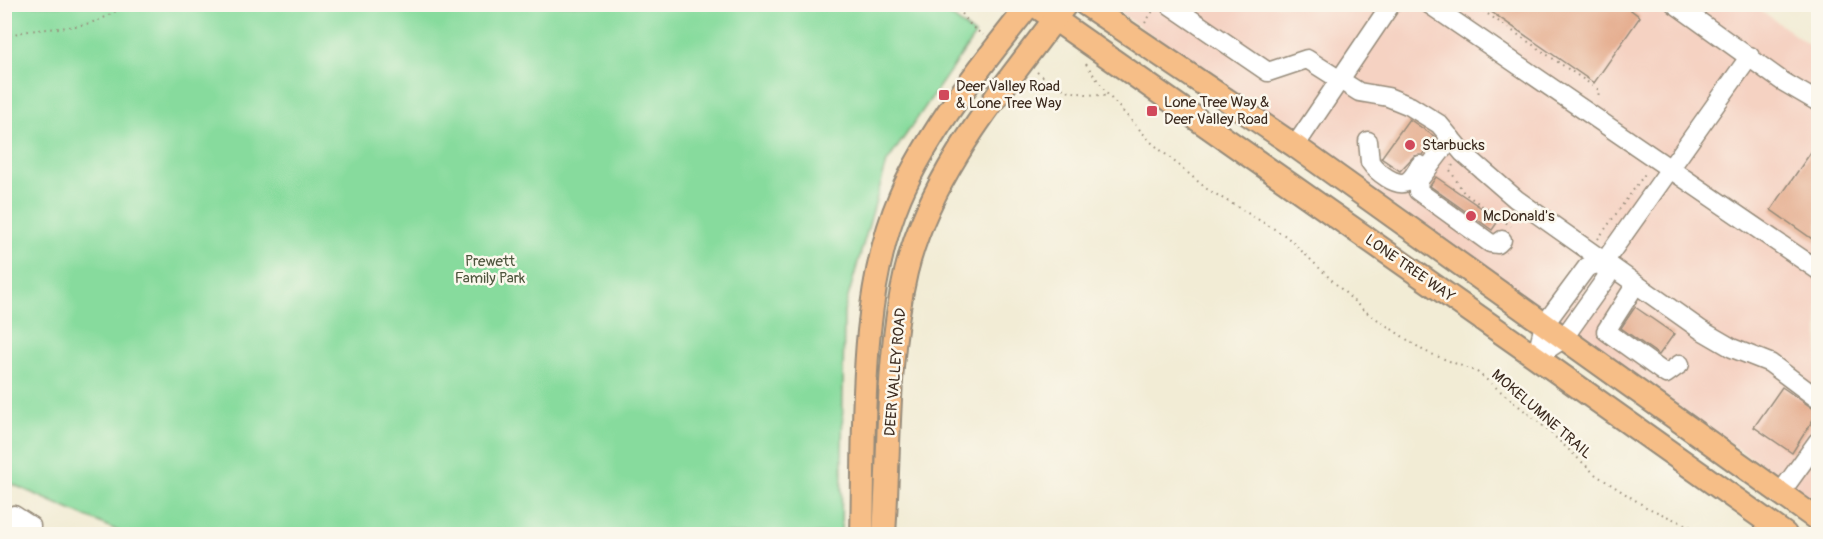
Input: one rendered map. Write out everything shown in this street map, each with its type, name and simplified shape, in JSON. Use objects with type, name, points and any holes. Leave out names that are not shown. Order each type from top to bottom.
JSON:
[{"type":"main road","name":"DEER VALLEY ROAD","points":[[862,534],[869,325],[884,247],[900,197],[925,149],[998,45],[1031,4]]},
{"type":"main road","name":"LONE TREE WAY","points":[[1031,4],[1060,12],[1536,357],[1785,534]]},
{"type":"main road","name":"LONE TREE WAY","points":[[1085,4],[1295,146],[1779,495],[1818,520]]},
{"type":"main road","name":"DEER VALLEY ROAD","points":[[884,534],[896,331],[907,271],[924,219],[950,166],[1060,12]]},
{"type":"street","points":[[1170,4],[1268,72],[1307,59],[1359,92],[1388,97],[1410,106],[1490,178],[1587,250],[1701,330],[1732,348],[1770,363],[1818,399]]},
{"type":"street","points":[[1295,146],[1391,4]]},
{"type":"street","points":[[1429,4],[1818,270]]},
{"type":"street","points":[[1675,4],[1782,81],[1818,102]]},
{"type":"street","points":[[1536,357],[1544,325],[1587,267],[1604,262],[1666,165],[1750,56]]},
{"type":"street","points":[[1368,141],[1368,157],[1373,167],[1393,181],[1405,183],[1446,138]]},
{"type":"street","points":[[1446,138],[1419,180],[1418,191],[1490,243],[1498,244],[1506,233]]},
{"type":"street","points":[[1536,357],[1563,339],[1607,277],[1604,262]]},
{"type":"street","points":[[1636,284],[1606,331],[1666,374],[1680,364]]},
{"type":"street","points":[[1779,495],[1818,441]]},
{"type":"street","points":[[4,521],[14,515],[31,526],[30,534]]},
{"type":"path","points":[[4,37],[86,26],[112,15],[125,4]]},
{"type":"path","points":[[955,4],[972,27],[998,45]]},
{"type":"path","points":[[1144,26],[1158,4]]},
{"type":"path","points":[[1473,4],[1599,90],[1598,99]]},
{"type":"path","name":"MOKELUMNE TRAIL","points":[[1083,60],[1109,96],[1151,142],[1207,189],[1286,236],[1362,309],[1424,351],[1477,372],[1542,425],[1596,475],[1646,507],[1707,534]]},
{"type":"path","points":[[1023,62],[1057,87],[1072,94],[1109,96]]},
{"type":"path","points":[[1446,138],[1454,167],[1450,170],[1464,193],[1506,233]]},
{"type":"path","points":[[1587,250],[1592,241],[1597,240],[1646,171],[1653,171],[1666,165]]},
{"type":"shaded area","points":[[1109,5],[1754,5],[1818,52],[1818,504],[1529,304]]},
{"type":"green space","name":"Prewett Family Park","points":[[5,5],[937,5],[975,35],[887,162],[844,311],[841,534],[125,534],[5,481]]},
{"type":"building","points":[[1480,4],[1623,4],[1640,17],[1594,83]]},
{"type":"building","name":"Starbucks","points":[[1409,119],[1435,137],[1423,155],[1414,156],[1400,171],[1381,158]]},
{"type":"building","points":[[1818,142],[1818,243],[1771,210]]},
{"type":"building","points":[[1436,177],[1499,220],[1492,230],[1430,186]]},
{"type":"building","points":[[1635,307],[1674,334],[1659,355],[1621,328]]},
{"type":"building","points":[[1782,387],[1818,412],[1792,453],[1754,427]]},
{"type":"place","name":"Deer Valley Road & Lone Tree Way","points":[[944,95]]},
{"type":"place","name":"Lone Tree Way & Deer Valley Road","points":[[1152,111]]},
{"type":"place","name":"Starbucks","points":[[1410,145]]},
{"type":"place","name":"McDonald's","points":[[1471,216]]}]
